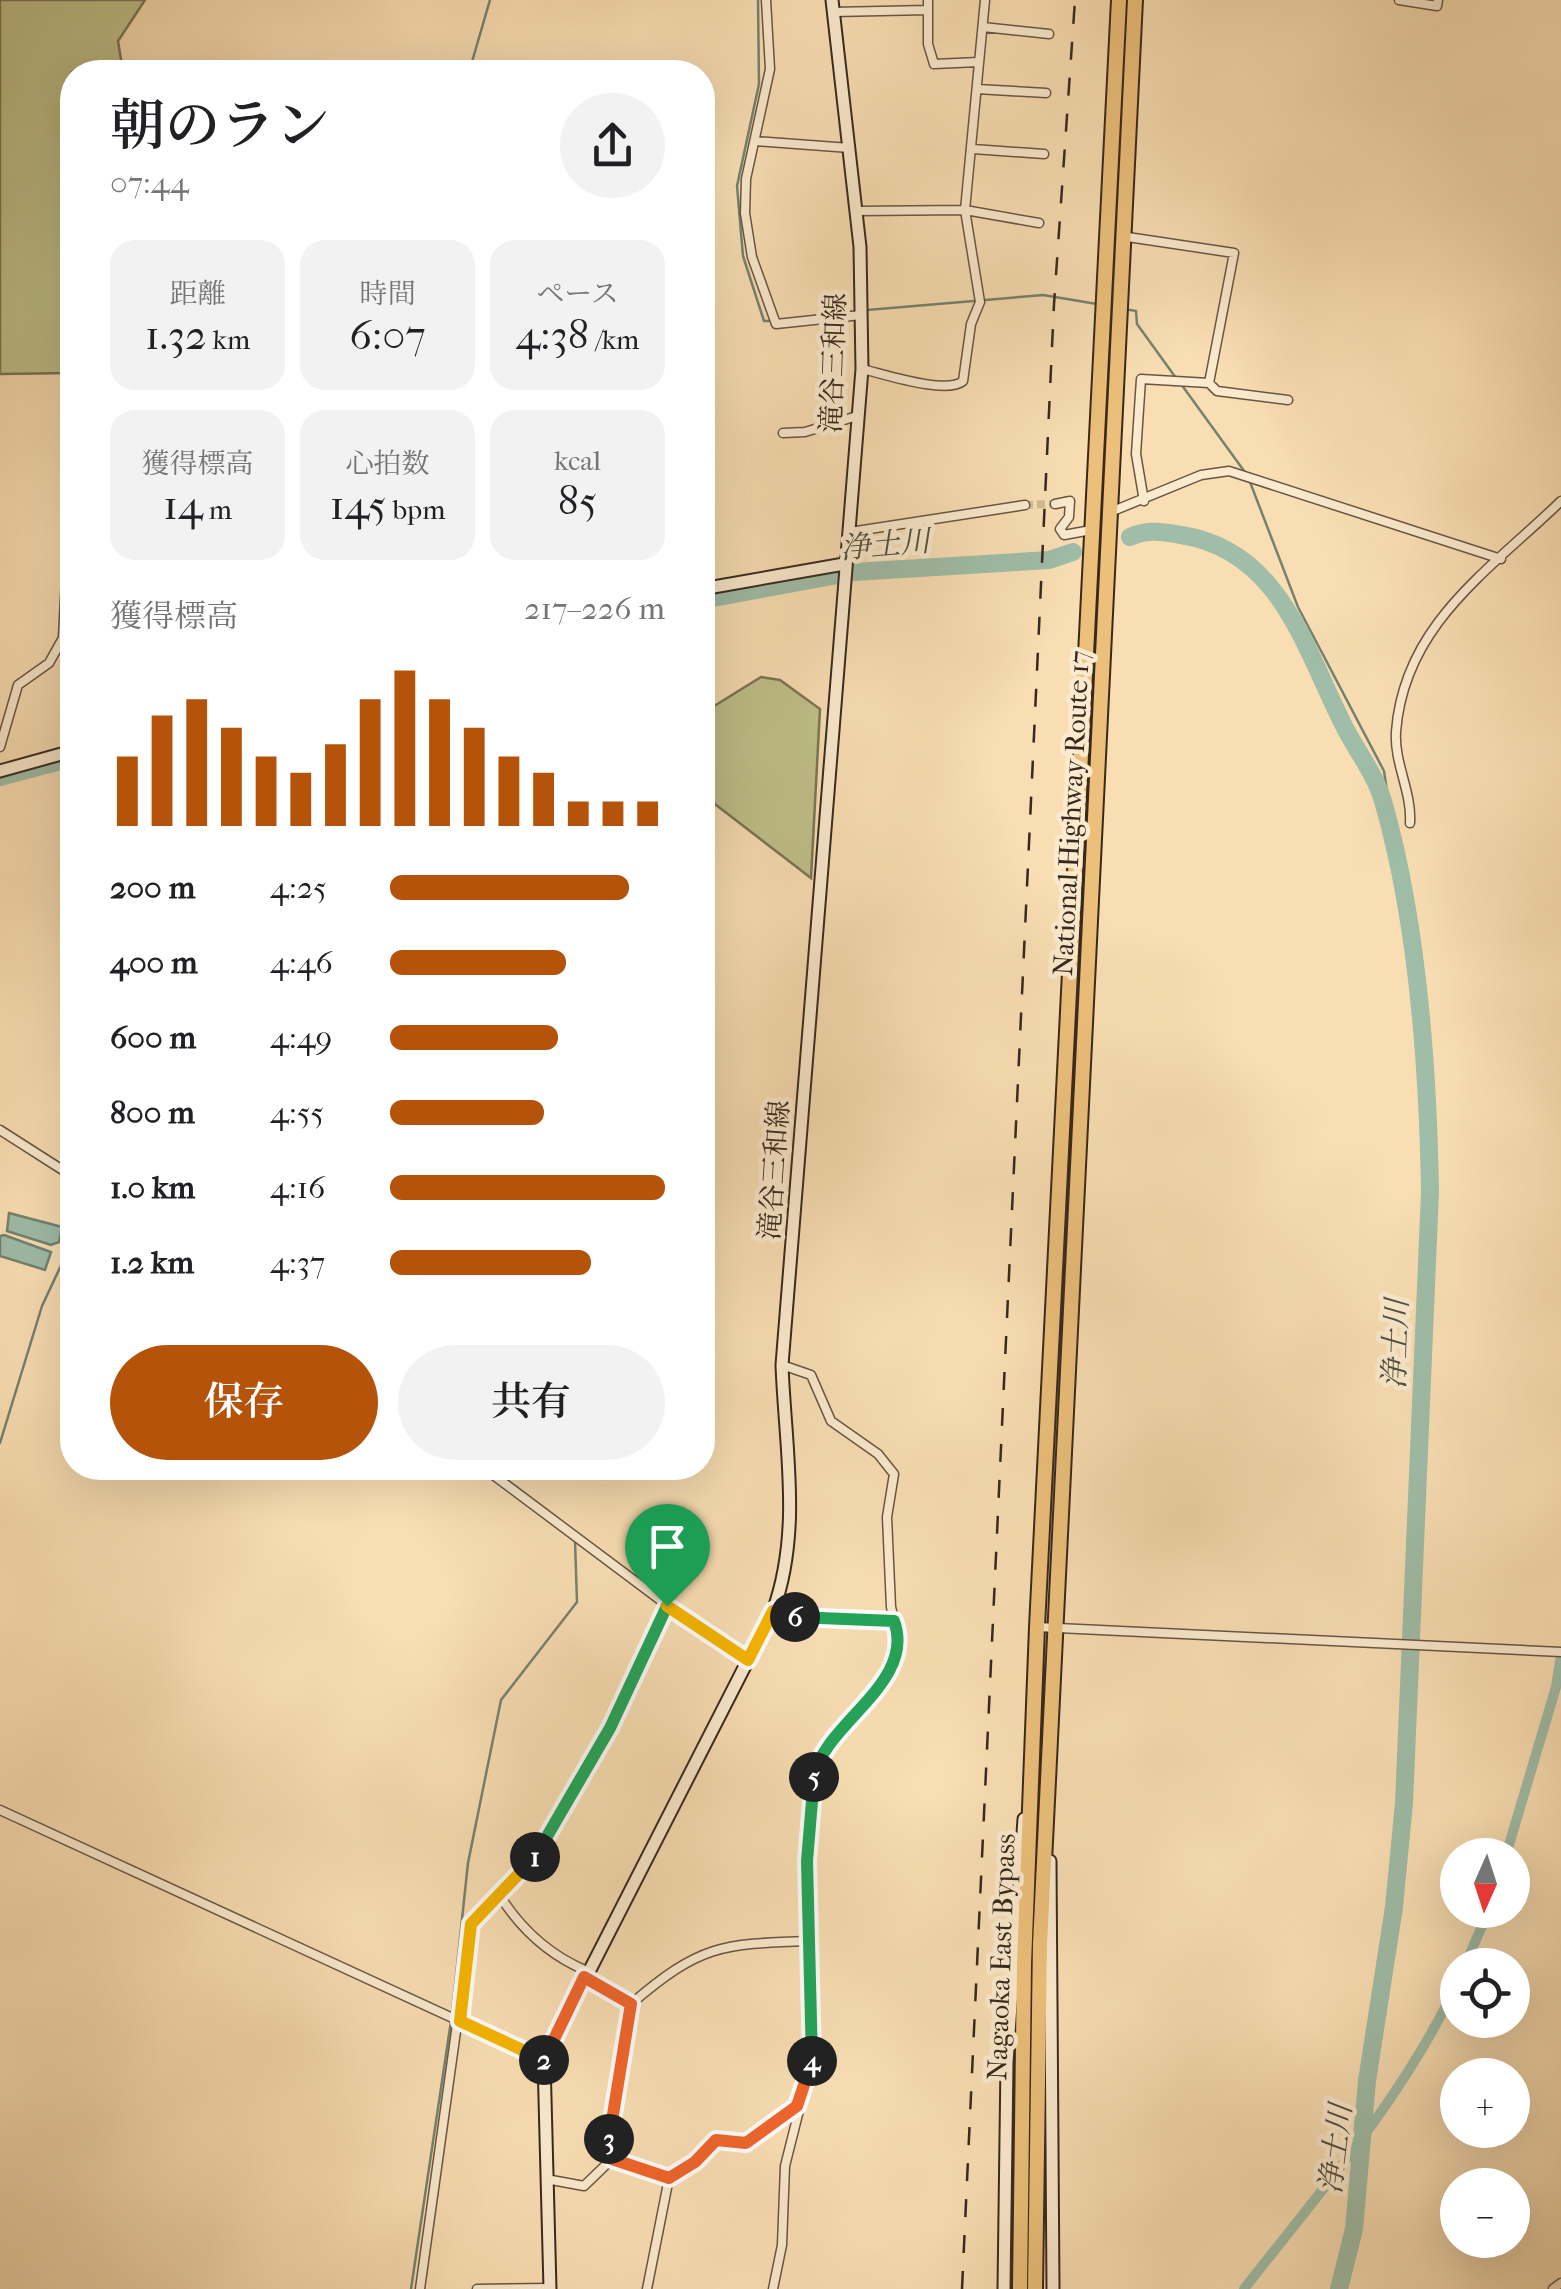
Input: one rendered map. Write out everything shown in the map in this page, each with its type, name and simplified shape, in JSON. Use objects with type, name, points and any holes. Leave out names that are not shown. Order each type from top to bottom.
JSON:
[{"type":"highway","name":"National Highway Route 17","points":[[1037,1627],[1118,0]]},
{"type":"highway","name":"National Highway Route 17","points":[[1056,1628],[1098,792],[1107,513],[1135,0]]},
{"type":"highway","name":"Nagaoka East Bypass","points":[[1035,2289],[1029,2100],[1037,1627]]},
{"type":"highway","name":"Nagaoka East Bypass","points":[[1020,2289],[1056,1628]]},
{"type":"main road","name":"滝谷三和線","points":[[550,2288],[544,2060],[773,1611],[784,1574],[790,1526],[782,1364],[862,369],[852,148],[832,6]]},
{"type":"main road","points":[[715,588],[844,564]]},
{"type":"main road","points":[[0,772],[60,754]]},
{"type":"main road","points":[[1004,2289],[1012,1962],[1032,1770]]},
{"type":"main road","points":[[1048,1791],[1052,2289]]},
{"type":"street","points":[[766,0],[770,68],[746,178],[745,213],[752,257],[774,322],[862,315]]},
{"type":"street","points":[[862,369],[937,386],[962,384],[971,324],[980,302],[965,210],[986,0]]},
{"type":"street","points":[[1398,0],[1437,6],[1438,0]]},
{"type":"street","points":[[832,6],[928,5],[928,44],[934,64],[979,62]]},
{"type":"street","points":[[982,27],[1049,34]]},
{"type":"street","points":[[977,88],[1046,92]]},
{"type":"street","points":[[755,142],[852,148]]},
{"type":"street","points":[[973,149],[1044,154]]},
{"type":"street","points":[[857,211],[965,210],[1039,223]]},
{"type":"street","points":[[1121,236],[1234,252],[1209,383]]},
{"type":"street","points":[[1116,376],[1209,383],[1216,391],[1288,400]]},
{"type":"street","points":[[1141,380],[1136,454],[1144,501]]},
{"type":"street","points":[[783,433],[805,432],[858,416]]},
{"type":"street","points":[[1107,513],[1201,475],[1240,473],[1502,559]]},
{"type":"street","points":[[1410,823],[1396,734],[1414,659],[1439,617],[1561,501]]},
{"type":"street","points":[[1055,504],[1070,502],[1060,529],[1064,535],[1091,530]]},
{"type":"street","points":[[850,532],[1025,506]]},
{"type":"street","points":[[0,747],[18,686],[49,663],[60,643]]},
{"type":"street","points":[[0,1130],[60,1168]]},
{"type":"street","points":[[773,2289],[782,2245],[786,2166],[797,2106],[813,2055],[809,1812],[816,1763],[826,1744],[862,1712],[884,1677],[898,1642],[887,1517],[894,1474],[878,1454],[831,1421],[812,1375],[782,1364]]},
{"type":"street","points":[[500,1480],[667,1606],[748,1660]]},
{"type":"street","points":[[420,2289],[454,2019],[471,1924],[532,1862],[610,1728],[667,1606]]},
{"type":"street","points":[[773,1611],[830,1621],[894,1621]]},
{"type":"street","points":[[1037,1627],[1556,1651]]},
{"type":"street","points":[[0,1810],[544,2060]]},
{"type":"street","points":[[500,1896],[518,1922],[558,1957],[631,2004]]},
{"type":"street","points":[[546,2179],[584,2186],[612,2159],[611,2120],[631,2004],[673,1968],[706,1952],[740,1945],[809,1941]]},
{"type":"street","points":[[647,2289],[669,2178],[695,2162],[716,2140],[746,2143],[797,2106]]},
{"type":"street","points":[[612,2159],[669,2178]]},
{"type":"street","points":[[1553,2289],[1561,2283]]},
{"type":"street","points":[[477,2289],[550,2288]]},
{"type":"green space","points":[[0,0],[145,0],[118,41],[121,60],[60,60],[60,373],[0,374]]},
{"type":"green space","points":[[761,677],[780,680],[820,709],[811,878],[715,804],[715,706]]},
{"type":"shaded area","points":[[9,1213],[60,1226],[60,1237],[59,1242],[51,1245],[7,1231]]},
{"type":"shaded area","points":[[0,1236],[51,1252],[45,1270],[0,1256]]},
{"type":"waterway","points":[[472,60],[490,0]]},
{"type":"waterway","points":[[758,0],[759,84],[737,186],[743,256],[764,321],[769,321]]},
{"type":"waterway","points":[[867,310],[1043,295],[1097,304]]},
{"type":"waterway","points":[[1124,309],[1136,311],[1137,324],[1176,378]]},
{"type":"waterway","points":[[797,318],[859,311]]},
{"type":"waterway","points":[[1181,384],[1247,475]]},
{"type":"waterway","points":[[1250,482],[1298,607],[1384,771],[1387,791],[1383,800]]},
{"type":"waterway","name":"浄土川","points":[[1130,537],[1162,532],[1214,544],[1242,559],[1283,604],[1383,801],[1405,896],[1419,995],[1430,1192],[1404,1803],[1394,1907],[1367,2081],[1354,2229],[1339,2289]]},
{"type":"waterway","name":"浄土川","points":[[715,598],[854,572],[1049,560],[1073,552]]},
{"type":"waterway","name":"浄土川","points":[[0,777],[60,761]]},
{"type":"waterway","points":[[0,1443],[42,1306],[60,1268]]},
{"type":"waterway","points":[[452,2013],[468,1863],[501,1700],[577,1602],[575,1541]]},
{"type":"waterway","points":[[1511,1838],[1556,1687],[1561,1654]]},
{"type":"waterway","points":[[1472,1948],[1481,1928]]},
{"type":"waterway","name":"浄土川","points":[[1244,2289],[1387,2103],[1440,2017]]},
{"type":"waterway","points":[[411,2289],[451,2021]]},
{"type":"tunnel","points":[[1025,505],[1055,504]]},
{"type":"railway","points":[[962,2289],[1054,304],[1075,0]]},
{"type":"route","points":[[667,1606],[748,1660],[773,1611],[830,1621],[894,1621],[899,1633],[884,1677],[862,1712],[826,1744],[816,1763],[807,1861],[813,2055],[797,2106],[746,2143],[716,2140],[708,2144],[695,2162],[669,2178],[620,2163],[609,2154],[631,2004],[624,1996],[584,1977],[544,2060],[460,2021],[471,1924],[532,1862],[610,1728],[654,1626],[667,1606]]}]
